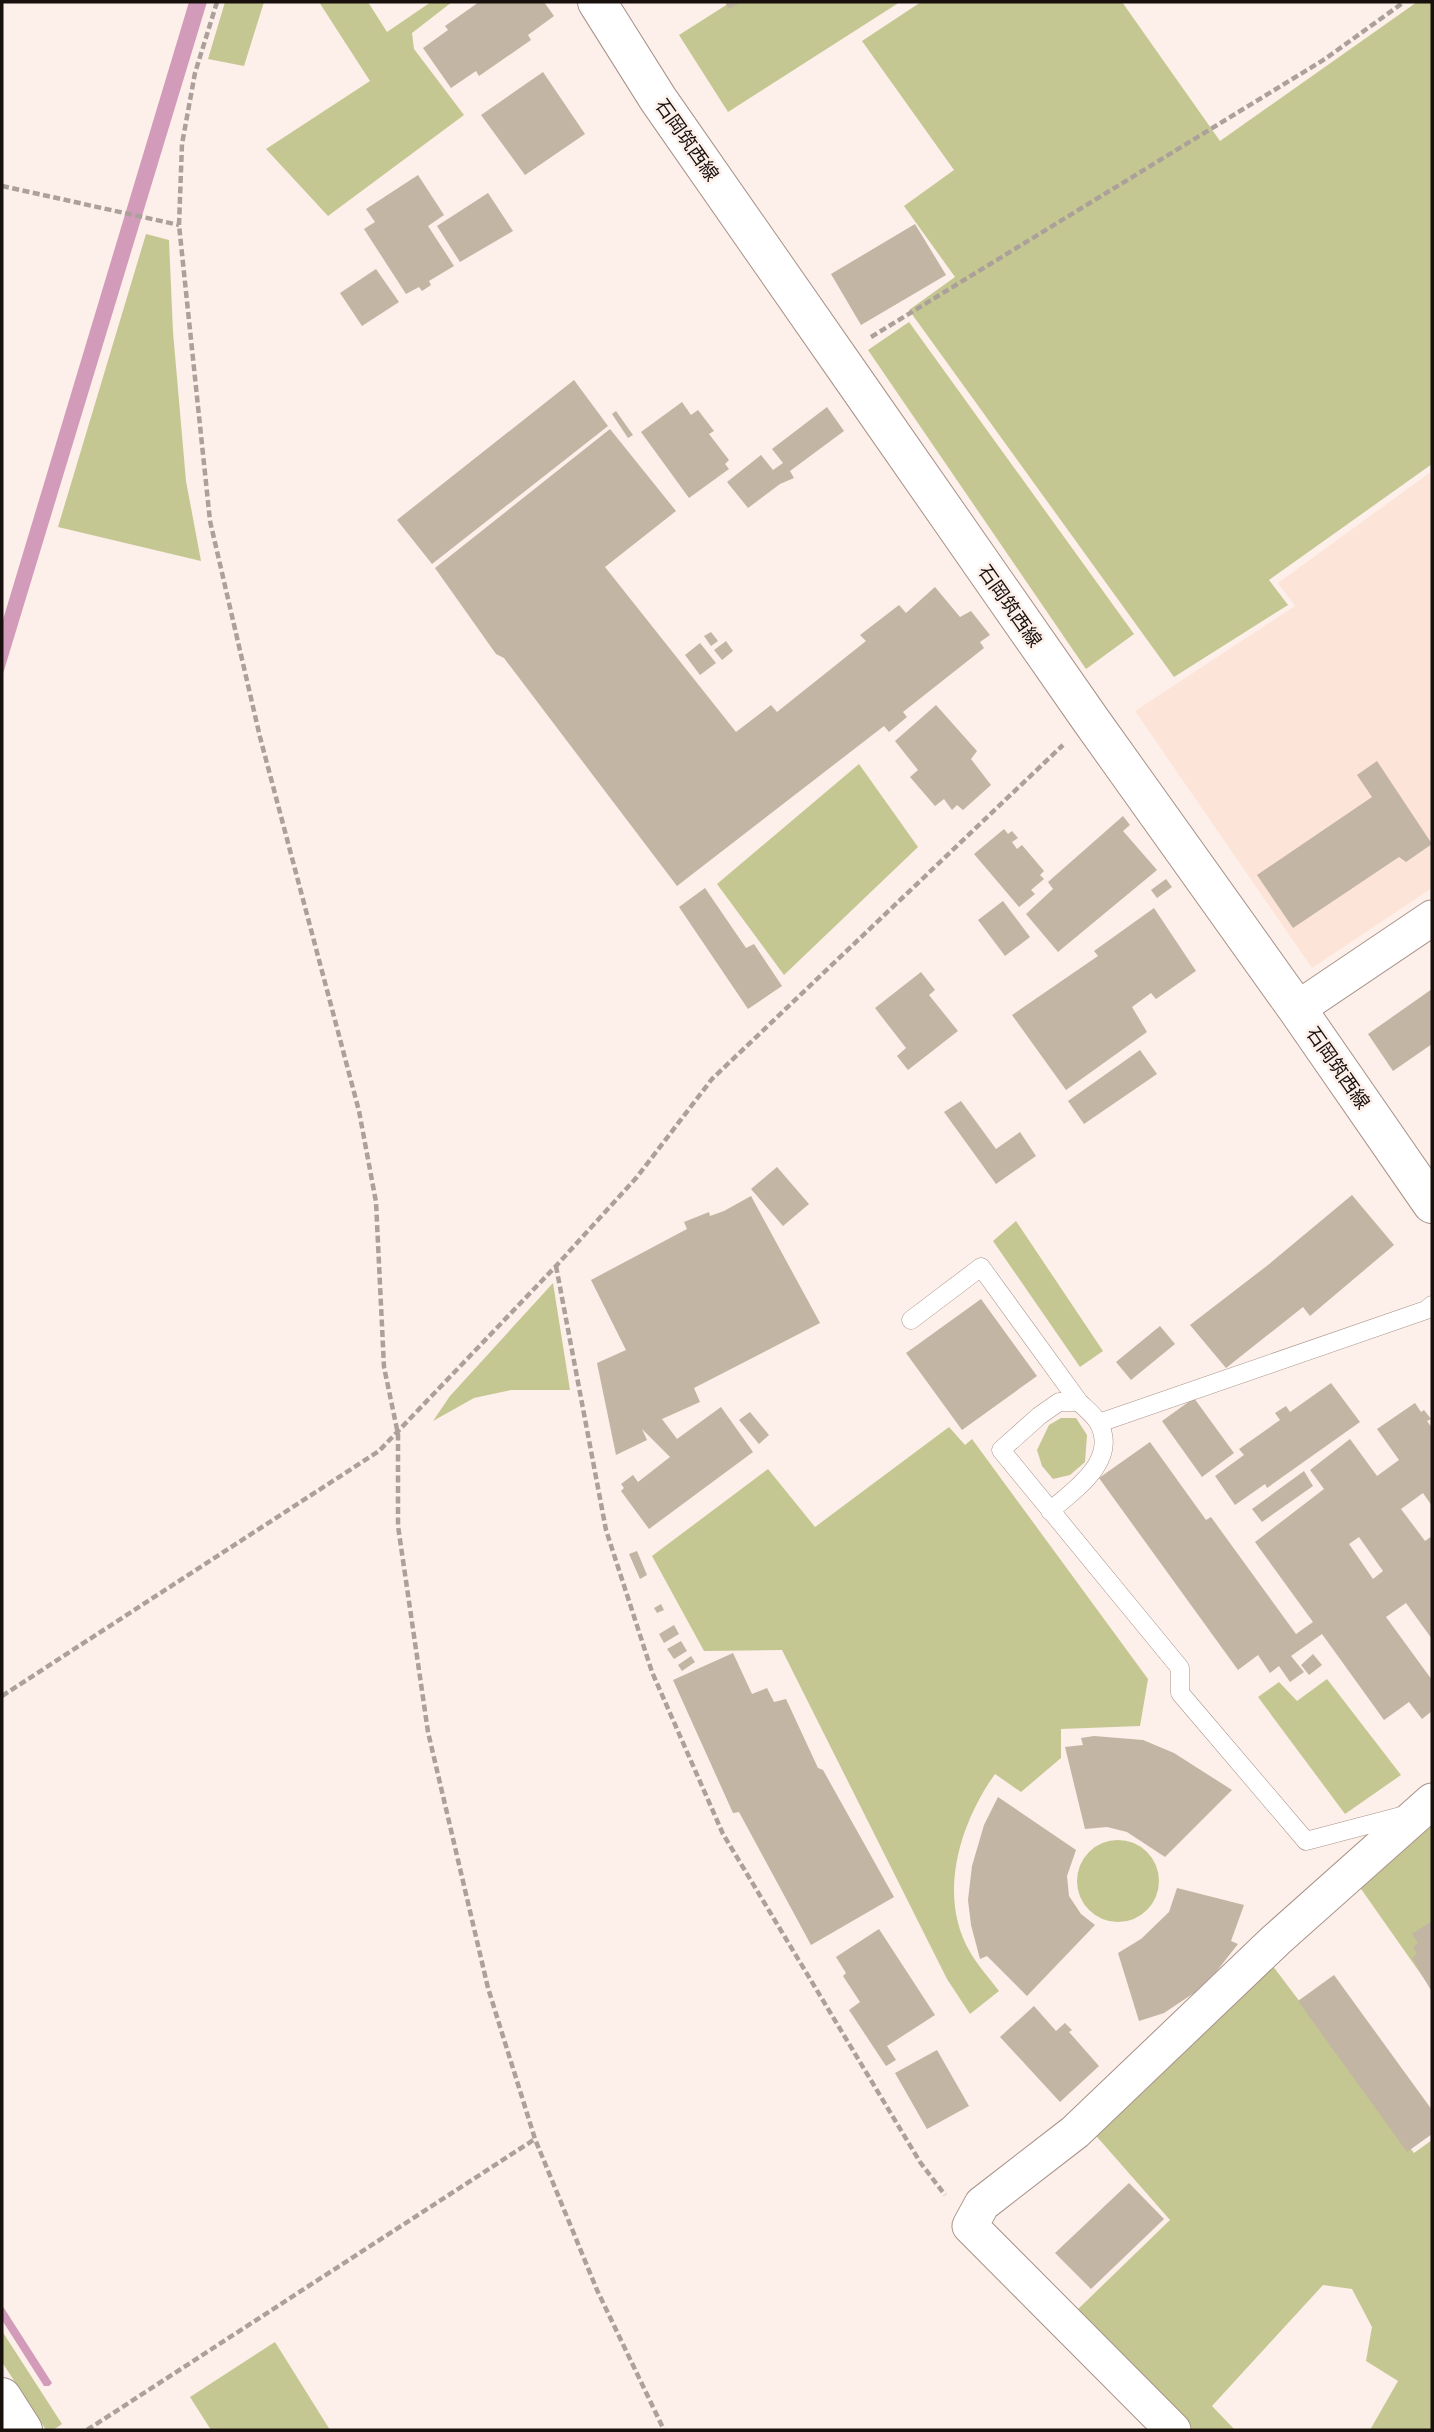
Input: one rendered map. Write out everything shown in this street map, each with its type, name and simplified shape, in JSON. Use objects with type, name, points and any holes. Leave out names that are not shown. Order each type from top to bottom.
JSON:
[{"type":"main road","name":"石岡筑西線","points":[[597,2],[658,99],[1090,719],[1432,1203]]},
{"type":"main road","points":[[2,2397],[23,2430]]},
{"type":"street","points":[[1297,1009],[1432,918]]},
{"type":"street","points":[[1173,2430],[970,2226],[982,2204],[1075,2132],[1276,1940],[1427,1806]]},
{"type":"lane","points":[[911,1320],[981,1267],[1079,1402],[1099,1423],[1105,1446],[1094,1472],[1050,1511]]},
{"type":"lane","points":[[1099,1423],[1426,1310],[1432,1305]]},
{"type":"lane","points":[[1079,1402],[1059,1402],[1001,1450],[1180,1668],[1180,1693],[1306,1841],[1427,1806]]},
{"type":"path","points":[[218,2],[195,73],[182,144],[179,225],[209,521],[260,737],[359,1111],[376,1202],[383,1367],[398,1434],[398,1526],[428,1732],[488,1988],[535,2139],[597,2290],[664,2430]]},
{"type":"path","points":[[838,357],[1325,59],[1404,2]]},
{"type":"path","points":[[2,186],[179,225]]},
{"type":"path","points":[[2,1696],[379,1451],[398,1434],[637,1177],[712,1079],[1090,719]]},
{"type":"path","points":[[556,1266],[606,1530],[652,1672],[723,1834],[920,2162],[970,2226]]},
{"type":"path","points":[[87,2430],[535,2139]]},
{"type":"shaded area","points":[[189,2],[207,2],[2,677],[2,623]]},
{"type":"shaded area","points":[[1432,471],[1432,888],[1312,968],[1135,711],[1295,606],[1278,583]]},
{"type":"shaded area","points":[[2,2305],[52,2383],[49,2386],[44,2386],[2,2320]]},
{"type":"green space","points":[[225,2],[264,2],[244,66],[208,59]]},
{"type":"green space","points":[[319,2],[368,2],[387,32],[431,2],[452,2],[412,33],[414,49],[464,115],[328,216],[266,149],[370,81]]},
{"type":"green space","points":[[731,2],[900,2],[728,112],[679,35]]},
{"type":"green space","points":[[921,2],[1122,2],[1220,141],[1417,2],[1432,2],[1432,464],[1269,580],[1288,605],[1174,677],[909,310],[955,277],[904,206],[954,170],[862,41]]},
{"type":"green space","points":[[146,234],[169,240],[173,332],[186,481],[201,561],[58,527]]},
{"type":"green space","points":[[909,322],[1134,634],[1086,669],[868,350]]},
{"type":"green space","points":[[859,764],[918,847],[784,975],[717,884]]},
{"type":"green space","points":[[1016,1221],[1103,1351],[1080,1367],[993,1241]]},
{"type":"green space","points":[[553,1283],[570,1390],[511,1390],[474,1398],[433,1421],[450,1396]]},
{"type":"green space","points":[[1061,1418],[1076,1418],[1087,1435],[1085,1462],[1070,1475],[1053,1479],[1042,1466],[1037,1450],[1049,1425]]},
{"type":"green space","points":[[949,1427],[965,1445],[972,1439],[1148,1679],[1140,1726],[1061,1729],[1061,1758],[1021,1792],[995,1774],[983,1793],[963,1837],[957,1860],[955,1907],[960,1930],[970,1952],[999,1991],[970,2014],[947,1979],[782,1650],[704,1651],[652,1556],[768,1469],[815,1527]]},
{"type":"green space","points":[[1327,1679],[1401,1775],[1345,1814],[1258,1697],[1279,1682],[1297,1701]]},
{"type":"green space","points":[[1432,1822],[1432,1990],[1359,1886]]},
{"type":"green space","points":[[1118,1840],[1134,1843],[1147,1852],[1156,1865],[1159,1881],[1156,1897],[1147,1910],[1134,1919],[1118,1922],[1102,1919],[1089,1910],[1080,1897],[1077,1881],[1080,1865],[1089,1852],[1102,1843]]},
{"type":"green space","points":[[1266,1957],[1414,2153],[1432,2140],[1432,2430],[1370,2430],[1398,2381],[1366,2361],[1372,2327],[1352,2289],[1323,2285],[1212,2406],[1235,2430],[1188,2430],[1074,2313],[1170,2220],[1091,2130]]},
{"type":"green space","points":[[2,2331],[62,2424],[53,2430],[46,2430],[2,2362]]},
{"type":"green space","points":[[275,2342],[330,2430],[211,2430],[190,2397]]},
{"type":"building","points":[[479,2],[544,2],[554,16],[528,35],[531,40],[479,76],[476,71],[451,88],[423,48],[448,30],[445,26]]},
{"type":"building","points":[[725,2],[741,2],[729,9]]},
{"type":"building","points":[[543,72],[585,134],[525,175],[481,115]]},
{"type":"building","points":[[418,175],[444,215],[428,226],[454,266],[429,281],[431,285],[422,291],[419,287],[406,294],[364,229],[375,222],[366,209]]},
{"type":"building","points":[[488,193],[513,231],[460,262],[437,226]]},
{"type":"building","points":[[915,224],[946,275],[861,325],[831,274]]},
{"type":"building","points":[[376,269],[399,302],[362,326],[340,293]]},
{"type":"building","points":[[574,380],[608,426],[432,564],[397,520]]},
{"type":"building","points":[[682,402],[691,415],[698,410],[714,431],[709,434],[729,460],[725,464],[729,469],[689,498],[641,432]]},
{"type":"building","points":[[827,407],[844,431],[790,471],[794,478],[780,484],[748,508],[727,482],[761,455],[773,470],[783,463],[772,449]]},
{"type":"building","points":[[616,411],[633,435],[628,438],[612,414]]},
{"type":"building","points":[[610,429],[676,511],[605,567],[736,732],[771,705],[777,712],[866,641],[860,635],[899,605],[906,613],[935,587],[960,617],[971,611],[990,635],[980,642],[984,648],[903,712],[907,717],[889,732],[884,726],[677,886],[504,658],[496,654],[435,568]]},
{"type":"building","points":[[711,632],[718,641],[711,646],[704,636]]},
{"type":"building","points":[[726,641],[733,651],[722,660],[714,650]]},
{"type":"building","points":[[700,643],[716,663],[700,675],[685,655]]},
{"type":"building","points":[[936,705],[977,751],[971,759],[991,785],[963,810],[957,805],[952,810],[944,799],[935,806],[910,777],[918,770],[895,741]]},
{"type":"building","points":[[1377,761],[1432,844],[1406,862],[1399,857],[1293,928],[1257,875],[1372,797],[1357,775]]},
{"type":"building","points":[[1123,816],[1130,825],[1123,831],[1157,870],[1058,952],[1026,914],[1053,889],[1048,882]]},
{"type":"building","points":[[1004,829],[1008,834],[1012,831],[1018,838],[1012,842],[1017,849],[1022,845],[1044,871],[1040,875],[1044,879],[1031,890],[1035,894],[1019,907],[974,854]]},
{"type":"building","points":[[1166,879],[1172,887],[1157,898],[1151,890]]},
{"type":"building","points":[[705,888],[746,948],[754,944],[782,986],[748,1009],[679,907]]},
{"type":"building","points":[[1003,901],[1030,937],[1005,956],[978,920]]},
{"type":"building","points":[[1154,908],[1196,971],[1156,999],[1151,993],[1132,1007],[1147,1032],[1066,1090],[1012,1015],[1098,956],[1094,951]]},
{"type":"building","points":[[921,972],[935,990],[929,995],[958,1031],[908,1070],[897,1056],[906,1048],[875,1008]]},
{"type":"building","points":[[1432,989],[1432,1044],[1393,1071],[1368,1034]]},
{"type":"building","points":[[1140,1050],[1157,1074],[1084,1124],[1068,1101]]},
{"type":"building","points":[[961,1101],[996,1149],[1020,1132],[1036,1156],[996,1184],[944,1112]]},
{"type":"building","points":[[777,1167],[809,1204],[783,1226],[751,1189]]},
{"type":"building","points":[[1352,1195],[1394,1245],[1310,1316],[1303,1307],[1226,1368],[1190,1325]]},
{"type":"building","points":[[751,1196],[820,1323],[694,1388],[700,1402],[662,1419],[677,1439],[721,1407],[753,1452],[649,1529],[621,1491],[624,1488],[621,1484],[633,1475],[638,1482],[670,1457],[642,1429],[647,1440],[616,1455],[597,1363],[626,1350],[591,1280],[687,1229],[684,1222],[709,1212],[710,1216],[724,1211]]},
{"type":"building","points":[[981,1299],[1037,1376],[962,1430],[906,1353]]},
{"type":"building","points":[[1160,1326],[1175,1344],[1131,1380],[1116,1362]]},
{"type":"building","points":[[1331,1383],[1360,1422],[1267,1488],[1265,1484],[1235,1505],[1215,1476],[1244,1455],[1239,1449],[1280,1420],[1275,1413],[1286,1406],[1290,1412]]},
{"type":"building","points":[[1194,1398],[1234,1453],[1202,1477],[1162,1421]]},
{"type":"building","points":[[1415,1403],[1421,1412],[1424,1410],[1431,1419],[1427,1421],[1432,1428],[1432,1506],[1423,1493],[1401,1509],[1425,1541],[1432,1536],[1432,1639],[1406,1603],[1386,1617],[1432,1680],[1432,1711],[1422,1719],[1409,1702],[1384,1720],[1322,1634],[1291,1656],[1304,1672],[1290,1682],[1279,1666],[1270,1673],[1258,1655],[1238,1670],[1099,1478],[1150,1442],[1206,1520],[1211,1517],[1296,1634],[1313,1622],[1255,1542],[1324,1489],[1310,1470],[1350,1439],[1377,1476],[1399,1460],[1377,1429]],"holes":[[[1359,1537],[1383,1571],[1373,1579],[1349,1544]]]},
{"type":"building","points":[[750,1412],[769,1435],[759,1444],[739,1420]]},
{"type":"building","points":[[1304,1471],[1313,1486],[1262,1522],[1252,1509]]},
{"type":"building","points":[[637,1551],[647,1575],[640,1579],[629,1554]]},
{"type":"building","points":[[661,1604],[664,1610],[657,1613],[654,1608]]},
{"type":"building","points":[[674,1625],[679,1634],[664,1643],[659,1634]]},
{"type":"building","points":[[681,1641],[687,1651],[674,1659],[667,1649]]},
{"type":"building","points":[[733,1653],[752,1694],[767,1688],[774,1702],[786,1699],[818,1768],[823,1770],[894,1897],[811,1945],[739,1812],[733,1813],[673,1680]]},
{"type":"building","points":[[1313,1654],[1322,1665],[1309,1675],[1301,1665]]},
{"type":"building","points":[[691,1656],[695,1662],[682,1671],[678,1665]]},
{"type":"building","points":[[1094,1736],[1143,1740],[1174,1753],[1232,1790],[1165,1857],[1127,1832],[1107,1827],[1085,1829],[1065,1747],[1083,1745],[1081,1738]]},
{"type":"building","points":[[998,1797],[1076,1850],[1067,1876],[1069,1896],[1081,1914],[1095,1925],[1027,1996],[987,1956],[980,1959],[971,1925],[968,1900],[972,1866],[984,1825]]},
{"type":"building","points":[[1177,1888],[1244,1905],[1231,1941],[1238,1944],[1216,1972],[1194,1993],[1164,2013],[1139,2021],[1118,1953],[1141,1939],[1169,1912]]},
{"type":"building","points":[[1432,1921],[1432,1992],[1412,1958],[1417,1954],[1413,1947],[1418,1943],[1412,1934]]},
{"type":"building","points":[[879,1929],[935,2015],[887,2046],[896,2060],[886,2066],[849,2010],[860,2002],[843,1976],[846,1973],[836,1957]]},
{"type":"building","points":[[1334,1975],[1432,2110],[1432,2134],[1407,2152],[1298,2001]]},
{"type":"building","points":[[1034,2006],[1056,2031],[1065,2023],[1072,2030],[1069,2032],[1099,2066],[1060,2102],[1000,2037]]},
{"type":"building","points":[[937,2050],[969,2106],[927,2129],[895,2073]]},
{"type":"building","points":[[1129,2183],[1164,2219],[1091,2289],[1055,2253]]}]
